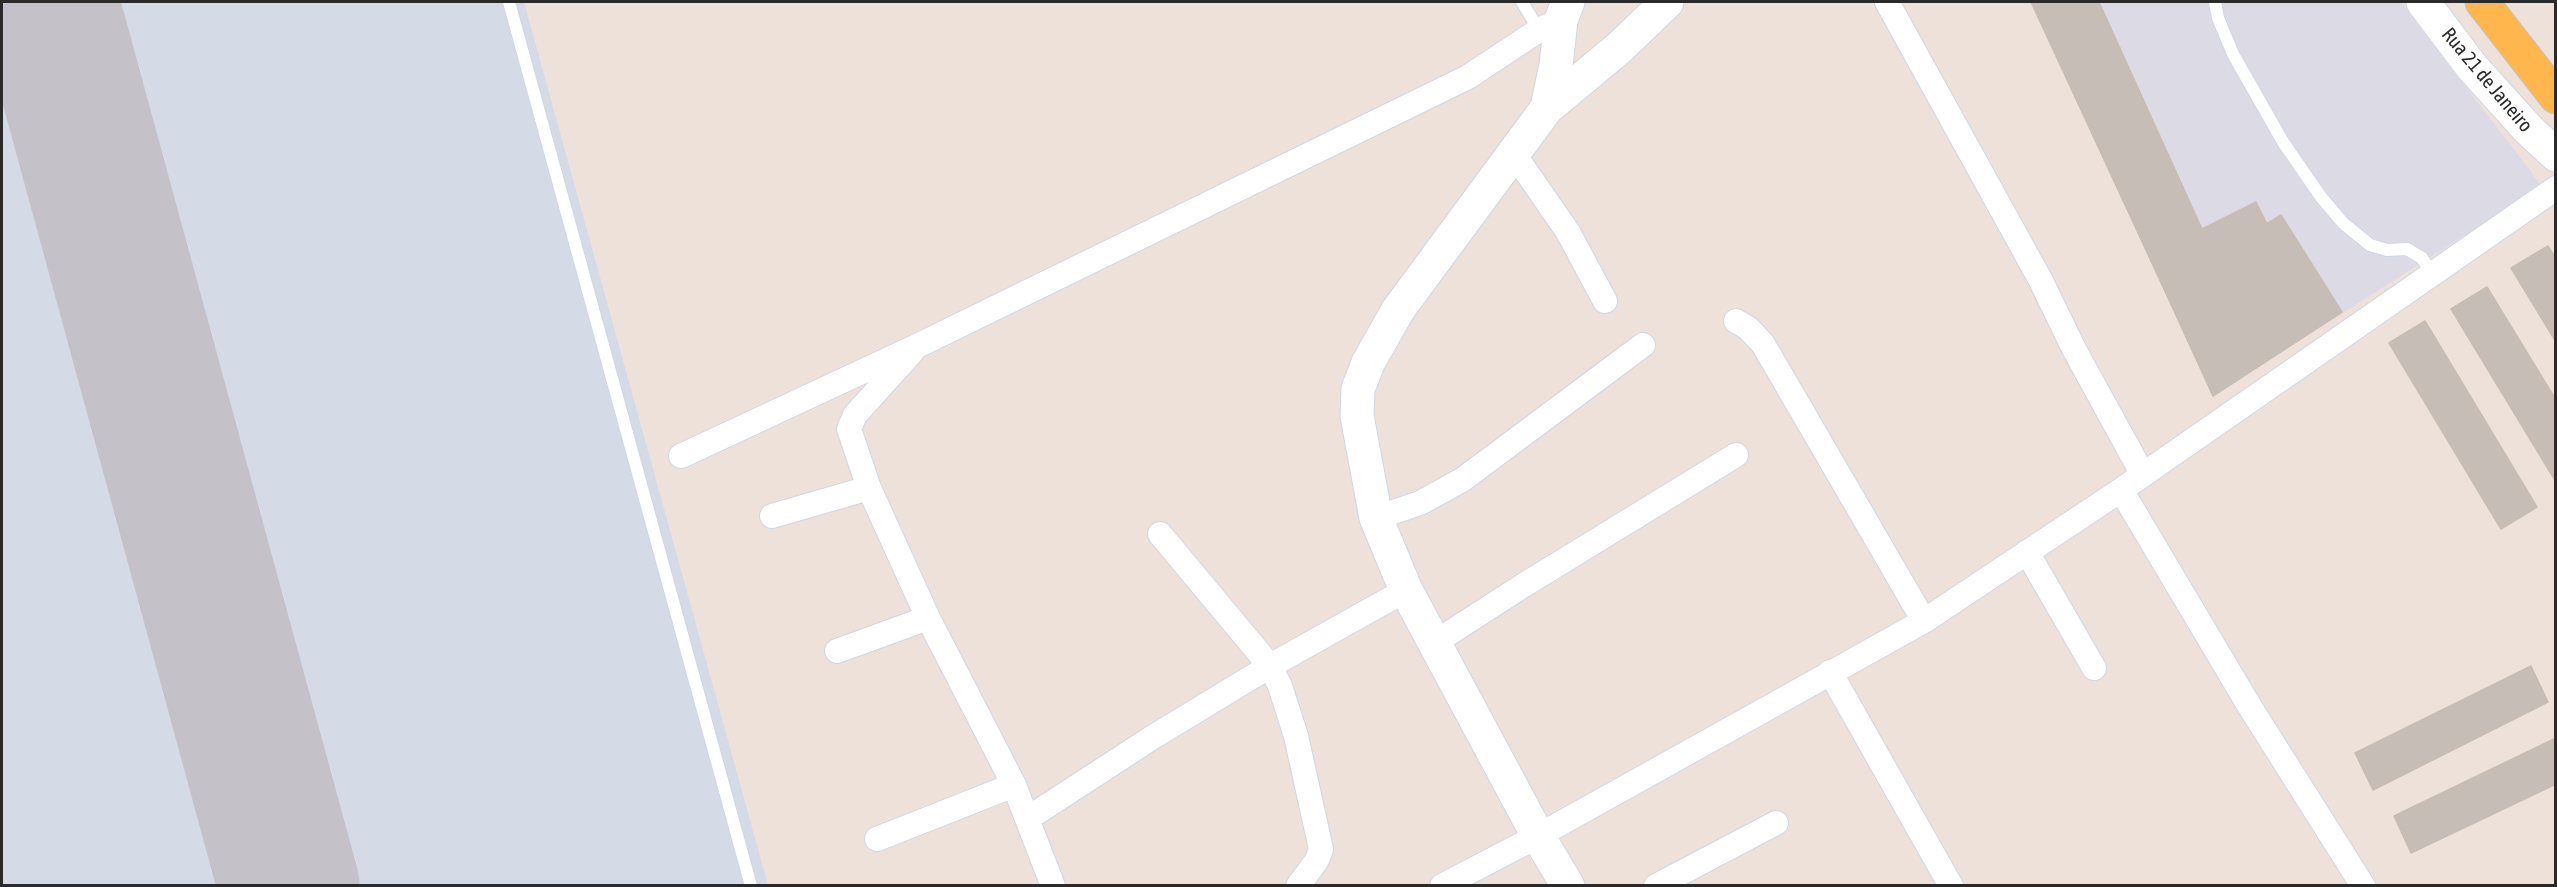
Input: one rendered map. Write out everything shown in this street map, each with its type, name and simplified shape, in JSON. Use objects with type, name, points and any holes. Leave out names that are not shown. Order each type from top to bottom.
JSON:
[{"type":"main road","points":[[2482,2],[2556,97]]},
{"type":"main road","points":[[2512,42],[2525,52],[2542,59],[2556,59]]},
{"type":"street","points":[[1568,885],[1538,836],[1406,590],[1376,518],[1357,416],[1358,388],[1368,363],[1398,310],[1547,108],[1619,48],[1667,2]]},
{"type":"street","points":[[1887,2],[2040,279],[2074,349],[2143,475]]},
{"type":"street","name":"Rua 21 de Janeiro","points":[[2423,2],[2472,68],[2521,122],[2556,155]]},
{"type":"street","points":[[1547,108],[1556,65],[1556,17]]},
{"type":"street","points":[[681,456],[915,347],[1468,77],[1556,17]]},
{"type":"street","points":[[1514,154],[1568,232],[1605,301]]},
{"type":"street","points":[[1442,885],[1538,836],[1924,621],[2143,475],[2556,188]]},
{"type":"street","points":[[1736,321],[1748,328],[1763,344],[1924,621]]},
{"type":"street","points":[[1376,518],[1420,502],[1462,480],[1643,345]]},
{"type":"street","points":[[915,347],[850,424],[849,429],[869,488],[928,618],[1014,785],[1053,885]]},
{"type":"street","points":[[1434,643],[1736,455]]},
{"type":"street","points":[[772,516],[869,488]]},
{"type":"street","points":[[2121,490],[2250,707],[2363,885]]},
{"type":"street","points":[[1160,534],[1270,666],[1281,686],[1293,725],[1321,849],[1317,860],[1298,885]]},
{"type":"street","points":[[2026,552],[2094,669]]},
{"type":"street","points":[[1027,819],[1153,737],[1270,666],[1406,590]]},
{"type":"street","points":[[837,651],[928,618]]},
{"type":"street","points":[[1830,672],[1951,885]]},
{"type":"street","points":[[877,839],[1014,785]]},
{"type":"street","points":[[1656,885],[1776,824]]},
{"type":"lane","points":[[509,2],[751,885]]},
{"type":"lane","points":[[1522,2],[1556,17]]},
{"type":"lane","points":[[2215,2],[2218,18],[2233,54],[2283,142],[2321,197],[2343,223],[2370,245],[2386,250],[2407,249],[2422,258],[2432,274]]},
{"type":"shaded area","points":[[2,2],[524,2],[768,885],[2,886]]},
{"type":"shaded area","points":[[2031,2],[2401,2],[2542,186],[2213,396]]},
{"type":"building","points":[[2031,2],[2099,2],[2202,229],[2256,202],[2267,224],[2163,287]]},
{"type":"building","points":[[2281,215],[2342,312],[2213,396],[2163,287]]},
{"type":"building","points":[[2548,246],[2556,259],[2556,342],[2511,268]]},
{"type":"building","points":[[2487,287],[2556,400],[2556,482],[2451,309]]},
{"type":"building","points":[[2425,321],[2537,507],[2501,529],[2389,343]]},
{"type":"building","points":[[2531,666],[2548,702],[2373,790],[2355,753]]},
{"type":"building","points":[[2556,738],[2556,784],[2411,853],[2394,816]]},
{"type":"runway","points":[[48,2],[289,886]]}]
